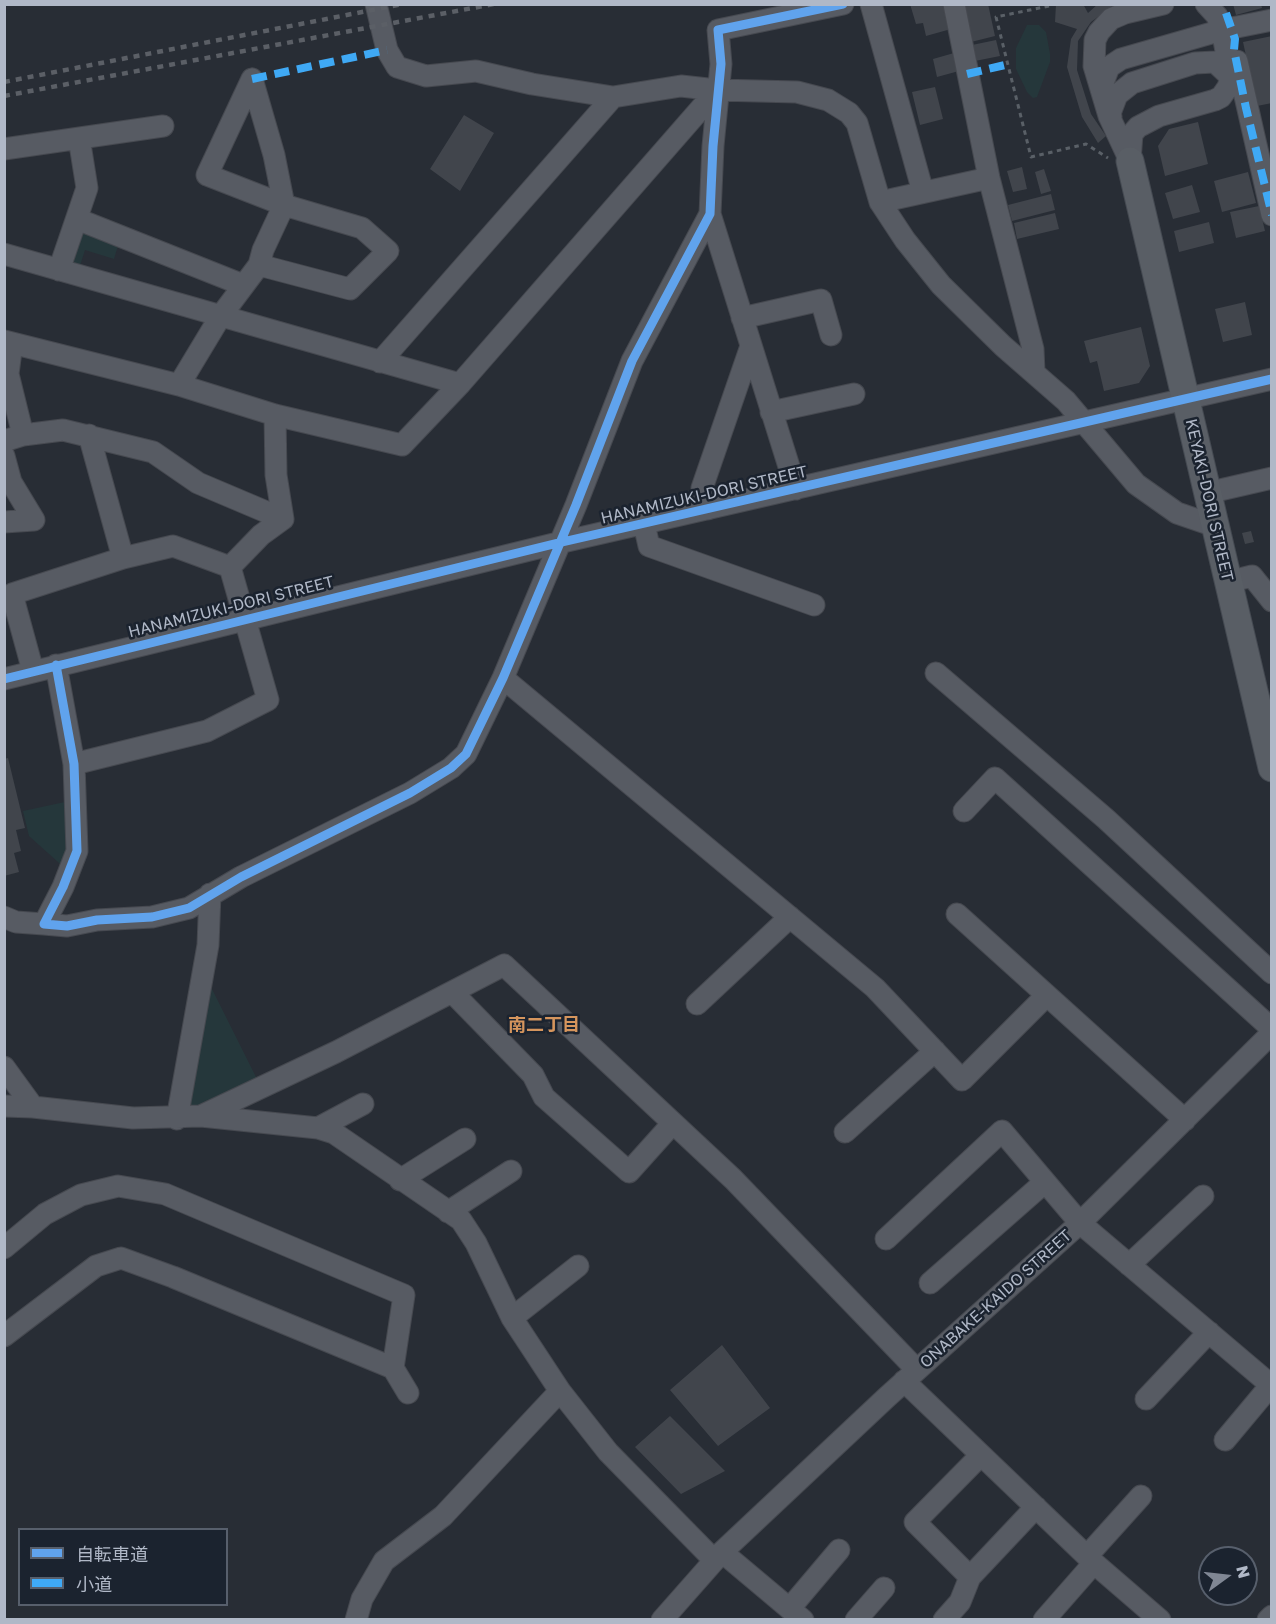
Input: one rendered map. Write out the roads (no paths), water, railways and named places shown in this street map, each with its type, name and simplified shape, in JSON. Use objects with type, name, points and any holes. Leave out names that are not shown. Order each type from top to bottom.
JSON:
[{"type":"main road","name":"KEYAKI-DORI STREET","points":[[1120,163],[1186,400],[1272,768]]},
{"type":"street","points":[[376,4],[387,50],[397,67],[426,76],[476,71],[532,84],[613,97],[681,86],[717,90],[797,92],[828,100],[849,113],[857,123],[880,202],[905,240],[941,285],[1003,346],[1066,401],[1136,484],[1177,513],[1215,526]]},
{"type":"street","points":[[796,489],[710,214],[717,90],[721,64],[718,30],[843,4]]},
{"type":"street","points":[[871,4],[923,192]]},
{"type":"street","points":[[954,4],[989,178],[1033,350],[1034,372]]},
{"type":"street","points":[[1120,163],[1093,51],[1099,32],[1111,19],[1125,13],[1163,4]]},
{"type":"street","points":[[1206,4],[1226,24],[1272,215]]},
{"type":"street","points":[[1101,88],[1109,67],[1115,62],[1226,24],[1272,20]]},
{"type":"street","points":[[1109,116],[1132,121],[1159,116],[1221,97],[1228,87],[1231,76],[1226,24]]},
{"type":"street","points":[[1109,116],[1117,95],[1131,82],[1195,63],[1215,62],[1231,76]]},
{"type":"street","points":[[179,385],[220,317],[259,265],[263,250],[284,205],[274,155],[252,79],[207,175],[284,205],[362,228],[387,251],[350,289],[259,265]]},
{"type":"street","points":[[283,519],[198,483],[153,453],[63,430],[14,438],[8,374],[8,342],[179,385],[275,415],[402,446],[460,384],[717,90]]},
{"type":"street","points":[[381,362],[613,97]]},
{"type":"street","points":[[1120,163],[1135,130],[1159,116]]},
{"type":"street","points":[[4,149],[163,126]]},
{"type":"street","points":[[59,270],[87,188],[79,138]]},
{"type":"street","points":[[880,202],[989,178]]},
{"type":"street","points":[[4,917],[16,922],[67,926],[97,920],[152,917],[189,908],[210,894],[410,793],[451,768],[466,754],[503,678],[558,543],[576,505],[632,361],[710,214]]},
{"type":"street","points":[[77,219],[243,285]]},
{"type":"street","points":[[4,254],[460,384]]},
{"type":"street","points":[[742,318],[821,300],[831,335]]},
{"type":"street","points":[[708,509],[702,488],[751,346]]},
{"type":"street","name":"HANAMIZUKI-DORI STREET","points":[[4,679],[558,543],[1272,379]]},
{"type":"street","points":[[771,412],[854,394]]},
{"type":"street","points":[[275,415],[276,475],[283,519]]},
{"type":"street","points":[[89,435],[123,558]]},
{"type":"street","points":[[4,456],[11,482],[34,520],[4,522]]},
{"type":"street","points":[[1207,493],[1272,478]]},
{"type":"street","points":[[230,567],[261,535],[283,519]]},
{"type":"street","points":[[644,524],[649,546],[814,605]]},
{"type":"street","points":[[33,671],[12,594],[123,558],[173,546],[230,567]]},
{"type":"street","points":[[74,764],[207,731],[268,700],[230,567]]},
{"type":"street","points":[[1228,582],[1252,576],[1272,601]]},
{"type":"street","points":[[44,924],[63,887],[77,851],[74,764],[56,665]]},
{"type":"street","points":[[936,673],[1106,819],[1272,973]]},
{"type":"street","points":[[503,678],[875,988],[962,1080],[1045,996]]},
{"type":"street","points":[[964,811],[995,778],[1272,1031]]},
{"type":"street","points":[[177,1119],[208,945],[210,894]]},
{"type":"street","points":[[957,914],[1045,996],[1185,1120]]},
{"type":"street","points":[[698,1004],[790,917]]},
{"type":"street","points":[[201,1116],[453,993],[504,965],[783,1228],[981,1455],[1149,1616]]},
{"type":"street","points":[[453,993],[533,1075],[544,1097],[629,1172],[673,1123]]},
{"type":"street","name":"ONABAKE-KAIDO STREET","points":[[662,1620],[718,1556],[910,1376],[1080,1223],[1272,1031]]},
{"type":"street","points":[[845,1132],[935,1051]]},
{"type":"street","points":[[4,1066],[33,1107]]},
{"type":"street","points":[[318,1128],[363,1104]]},
{"type":"street","points":[[4,1106],[133,1118],[177,1119],[201,1116],[318,1128],[334,1133],[461,1220],[476,1243],[512,1318],[560,1390],[608,1452],[718,1556],[796,1614],[839,1550]]},
{"type":"street","points":[[886,1239],[1002,1131],[1080,1223],[1271,1386],[1225,1440]]},
{"type":"street","points":[[400,1180],[465,1139]]},
{"type":"street","points":[[448,1212],[511,1171]]},
{"type":"street","points":[[930,1283],[1045,1182]]},
{"type":"street","points":[[4,1248],[45,1214],[81,1196],[118,1186],[165,1194],[404,1295],[393,1368]]},
{"type":"street","points":[[1129,1265],[1203,1196]]},
{"type":"street","points":[[4,1336],[96,1266],[121,1258],[173,1277],[393,1368],[408,1393]]},
{"type":"street","points":[[512,1318],[578,1266]]},
{"type":"street","points":[[1146,1399],[1209,1332]]},
{"type":"street","points":[[356,1620],[362,1599],[384,1561],[443,1516],[560,1390]]},
{"type":"street","points":[[970,1577],[915,1522],[981,1455]]},
{"type":"street","points":[[1044,1620],[1141,1496]]},
{"type":"street","points":[[944,1620],[960,1602],[970,1577],[1036,1507]]},
{"type":"street","points":[[856,1620],[884,1588]]},
{"type":"street","points":[[1268,1620],[1272,1616]]},
{"type":"railway","points":[[4,82],[403,4]]},
{"type":"railway","points":[[4,96],[494,4]]},
{"type":"district","name":"南二丁目","points":[[544,1025]]}]
